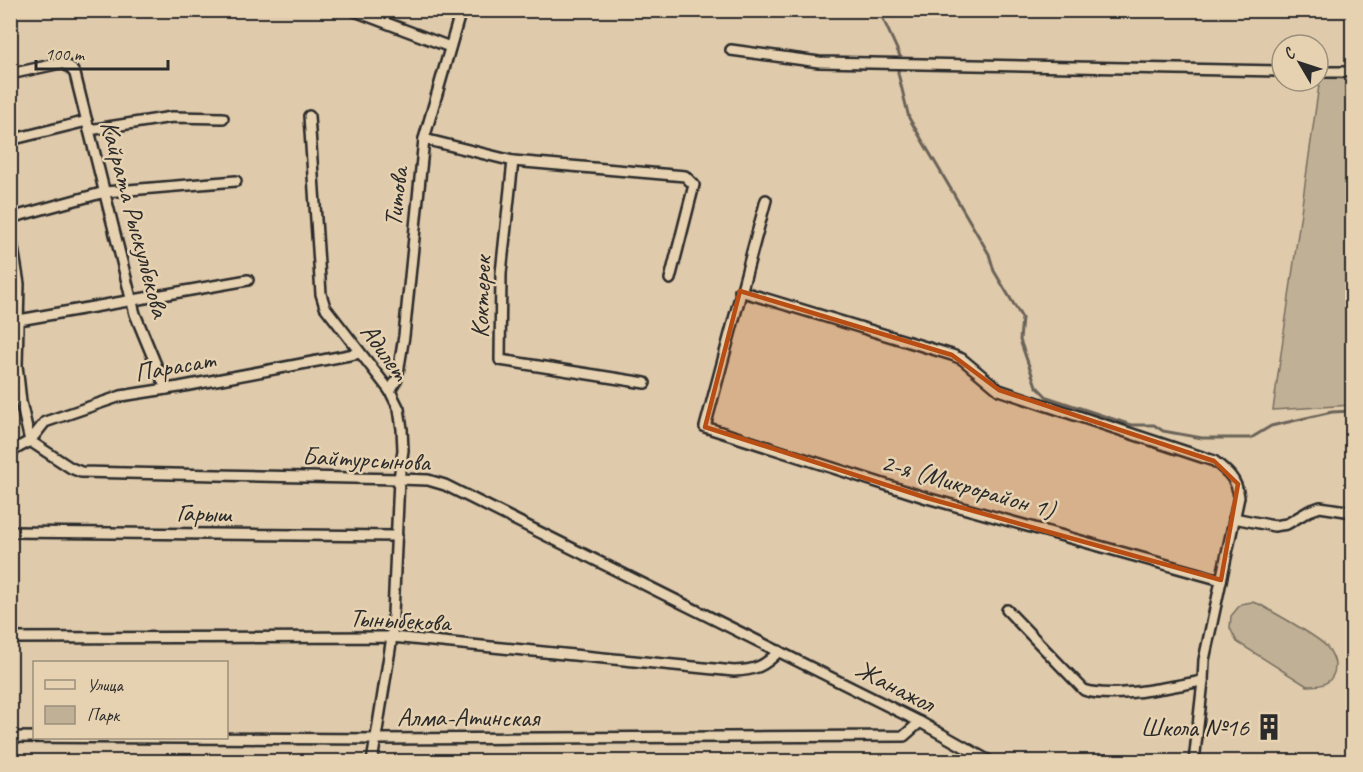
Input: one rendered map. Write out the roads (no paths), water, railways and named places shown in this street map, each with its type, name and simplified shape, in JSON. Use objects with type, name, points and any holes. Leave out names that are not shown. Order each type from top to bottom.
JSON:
[{"type":"street","points":[[352,10],[450,47]]},
{"type":"street","name":"Титова","points":[[390,391],[397,379],[404,336],[424,139],[461,10]]},
{"type":"street","points":[[731,50],[819,62],[1270,71]]},
{"type":"street","name":"Кайрата Рыскулбекова","points":[[10,74],[62,63],[70,67],[75,74],[132,300],[166,389]]},
{"type":"street","points":[[1330,72],[1353,72]]},
{"type":"street","name":"Адилет","points":[[309,116],[321,294],[325,307],[390,391],[399,409],[402,429],[403,450],[399,478],[392,637],[372,762]]},
{"type":"street","points":[[10,140],[88,125],[172,117],[223,118]]},
{"type":"street","points":[[424,139],[513,161],[685,176],[694,185],[670,279]]},
{"type":"street","name":"Коктерек","points":[[513,161],[501,273],[500,360],[645,383]]},
{"type":"street","points":[[10,218],[105,192],[236,181]]},
{"type":"street","points":[[766,200],[740,291],[952,355],[962,359],[999,390],[1214,461],[1238,484],[1239,496],[1204,660],[1194,762]]},
{"type":"street","points":[[10,230],[19,320],[17,365],[21,402],[30,441]]},
{"type":"street","points":[[19,320],[248,280]]},
{"type":"street","name":"2-я (Микрорайон 1)","points":[[740,291],[705,427],[927,498],[1221,580]]},
{"type":"street","name":"Парасат","points":[[10,452],[30,441],[45,422],[121,396],[360,353]]},
{"type":"street","name":"Байтурсынова","points":[[30,441],[70,468],[81,472],[428,480],[445,485],[779,651]]},
{"type":"street","points":[[1234,518],[1274,526],[1287,524],[1320,507],[1353,512]]},
{"type":"street","name":"Гарыш","points":[[10,532],[398,536]]},
{"type":"street","points":[[1007,610],[1084,690],[1114,694],[1203,681]]},
{"type":"street","name":"Тыныбекова","points":[[10,638],[392,637],[734,671],[753,670],[769,661],[779,651]]},
{"type":"street","name":"Жанажол","points":[[779,651],[920,722],[991,762]]},
{"type":"street","name":"Алма-Атинская","points":[[228,738],[904,736],[920,722]]},
{"type":"street","name":"Алма-Атинская","points":[[10,737],[33,737]]},
{"type":"waterway","points":[[879,10],[900,56],[898,73],[909,118],[989,254],[994,271],[1022,318],[1020,340],[1036,386],[1047,397],[1131,425],[1154,425],[1163,431],[1202,438],[1251,438],[1271,426],[1332,412],[1352,411]]},
{"type":"place","name":"Школа №16","points":[[1269,727]]}]
